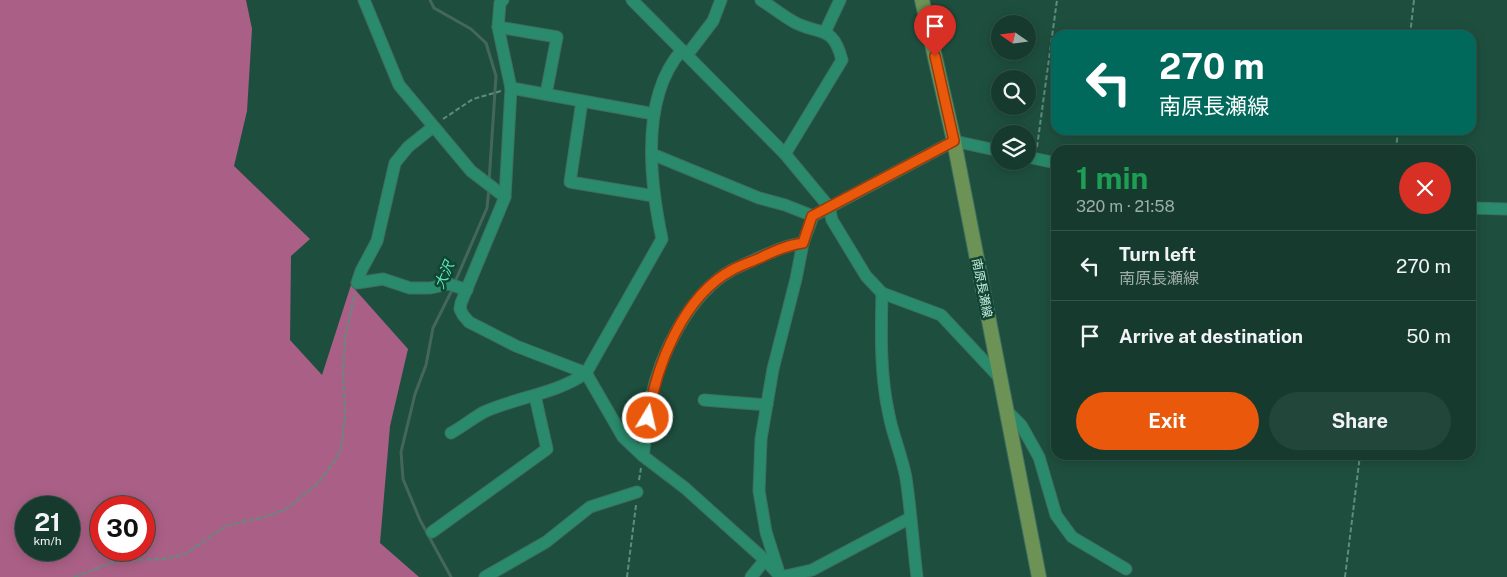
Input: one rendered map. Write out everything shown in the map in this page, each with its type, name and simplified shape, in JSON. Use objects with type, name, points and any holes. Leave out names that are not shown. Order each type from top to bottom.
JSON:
[{"type":"main road","name":"南原長瀬線","points":[[922,0],[954,141],[1039,577]]},
{"type":"street","points":[[364,0],[399,84],[471,171],[505,197]]},
{"type":"street","points":[[503,0],[500,3],[498,27],[511,88],[505,197],[460,309],[469,322],[516,346],[586,373],[623,438],[643,456],[665,471],[765,560],[781,577]]},
{"type":"street","points":[[632,0],[785,154],[829,207],[832,220],[866,276],[882,293],[941,315],[999,377]]},
{"type":"street","points":[[451,434],[484,412],[535,396],[578,379],[586,373],[662,239],[654,196],[652,154],[654,114],[660,89],[685,53],[713,21],[721,0]]},
{"type":"street","points":[[761,0],[795,23],[825,32],[838,44],[842,60],[785,154]]},
{"type":"street","points":[[825,32],[840,0]]},
{"type":"street","points":[[498,27],[557,37],[546,94]]},
{"type":"street","points":[[511,88],[654,114]]},
{"type":"street","points":[[582,101],[570,182],[654,196]]},
{"type":"street","points":[[433,126],[408,147],[395,163],[377,242],[361,270],[357,283],[383,279],[410,288],[430,288],[449,284],[467,290]]},
{"type":"street","points":[[781,577],[766,532],[759,491],[761,439],[773,369],[796,279],[803,243],[812,216],[954,141],[991,149]]},
{"type":"street","points":[[652,154],[759,198],[785,205],[812,216]]},
{"type":"street","points":[[1036,159],[1051,162]]},
{"type":"street","points":[[1476,208],[1507,209]]},
{"type":"street","points":[[643,456],[651,399],[659,368],[692,306],[710,287],[731,270],[789,244],[803,243]]},
{"type":"street","points":[[882,293],[881,342],[885,394],[889,417],[900,449],[917,577]]},
{"type":"street","points":[[432,532],[547,449],[535,396]]},
{"type":"street","points":[[704,400],[767,405]]},
{"type":"street","points":[[1007,411],[1021,425],[1039,457],[1056,515],[1072,538],[1126,569]]},
{"type":"street","points":[[485,577],[546,542],[590,507],[637,492]]},
{"type":"street","points":[[781,577],[812,570],[910,518]]},
{"type":"street","points":[[751,577],[765,560]]},
{"type":"path","points":[[1052,30],[1057,0]]},
{"type":"path","points":[[1411,30],[1414,0]]},
{"type":"path","points":[[1036,128],[1051,36]]},
{"type":"path","points":[[433,126],[473,99],[511,88]]},
{"type":"path","points":[[74,577],[111,563],[167,559],[184,554],[226,526],[268,516],[288,508],[318,483],[337,458],[342,444],[345,412],[343,372],[345,338],[357,283]]},
{"type":"path","points":[[627,577],[643,456]]},
{"type":"path","points":[[1346,577],[1359,460]]},
{"type":"shaded area","points":[[0,0],[246,0],[252,29],[247,111],[234,166],[310,239],[291,256],[290,340],[322,375],[351,285],[408,349],[390,426],[380,543],[419,577],[0,577]]},
{"type":"waterway","name":"大沢","points":[[430,0],[434,8],[471,29],[486,43],[496,76],[489,182]]},
{"type":"waterway","name":"大沢","points":[[455,282],[487,208],[489,188]]},
{"type":"waterway","name":"大沢","points":[[451,577],[420,520],[403,479],[401,452],[415,394],[426,365],[433,328],[453,288]]},
{"type":"route","points":[[648,418],[659,368],[668,348],[692,306],[710,287],[731,270],[789,244],[803,243],[812,216],[954,141],[935,56]]}]
